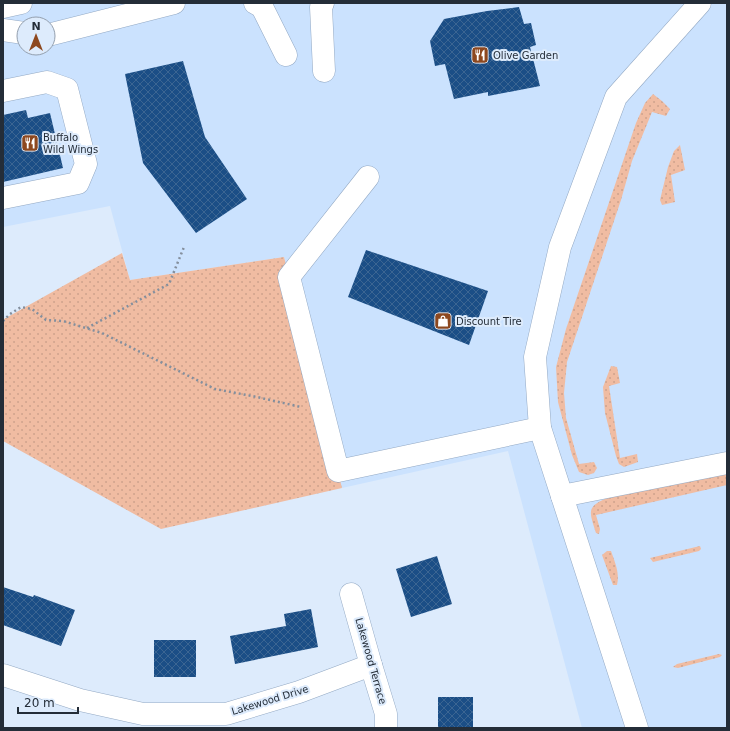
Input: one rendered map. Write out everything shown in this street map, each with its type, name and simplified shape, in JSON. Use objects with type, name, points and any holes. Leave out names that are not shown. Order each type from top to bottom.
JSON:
[{"type":"street","points":[[3,7],[21,3]]},
{"type":"street","points":[[56,33],[174,3]]},
{"type":"street","points":[[255,3],[262,7],[286,55]]},
{"type":"street","points":[[323,3],[321,7],[324,71]]},
{"type":"street","points":[[637,728],[540,428],[535,357],[560,247],[616,97],[700,3]]},
{"type":"street","points":[[3,30],[16,32]]},
{"type":"street","points":[[3,91],[47,82],[67,89],[86,164],[78,183],[3,198]]},
{"type":"street","points":[[368,177],[289,277],[338,471],[540,428]]},
{"type":"street","points":[[562,496],[727,463]]},
{"type":"street","name":"Lakewood Terrace","points":[[351,594],[386,714],[386,728]]},
{"type":"street","name":"Lakewood Drive","points":[[3,675],[80,700],[143,714],[226,714],[299,692],[371,665]]},
{"type":"path","points":[[87,328],[169,284],[184,247]]},
{"type":"path","points":[[3,321],[10,314],[21,307],[32,309],[46,320],[64,321],[102,333],[215,390],[257,397],[323,412]]},
{"type":"shaded area","points":[[3,3],[727,3],[727,728],[582,728],[508,451],[342,488],[284,257],[130,280],[110,206],[3,227]]},
{"type":"shaded area","points":[[653,94],[670,109],[666,116],[652,112],[632,161],[621,200],[567,362],[564,393],[566,418],[579,464],[594,462],[597,468],[594,473],[588,475],[579,472],[572,455],[558,402],[556,367],[566,329],[636,123],[645,103]]},
{"type":"shaded area","points":[[680,145],[685,170],[671,175],[675,202],[662,205],[660,200],[668,167],[674,151]]},
{"type":"shaded area","points":[[122,253],[130,280],[284,257],[342,488],[161,529],[3,441],[4,319]]},
{"type":"shaded area","points":[[611,366],[617,367],[620,383],[609,386],[620,458],[637,454],[638,462],[624,467],[619,464],[616,456],[605,413],[603,387]]},
{"type":"shaded area","points":[[727,470],[727,485],[596,515],[600,529],[599,534],[596,533],[591,513],[592,509],[597,503],[611,496]]},
{"type":"shaded area","points":[[700,546],[701,549],[699,551],[653,562],[650,558]]},
{"type":"shaded area","points":[[607,551],[611,551],[615,564],[618,577],[617,585],[613,585],[602,555]]},
{"type":"shaded area","points":[[719,654],[722,655],[720,657],[678,668],[673,667],[677,664]]},
{"type":"building","name":"Olive Garden","points":[[519,7],[524,24],[531,23],[536,45],[530,47],[540,86],[488,96],[488,92],[454,99],[445,64],[435,66],[430,41],[444,19]]},
{"type":"building","points":[[183,61],[205,137],[247,199],[196,233],[143,163],[125,74]]},
{"type":"building","name":"Buffalo Wild Wings","points":[[26,110],[28,118],[50,113],[63,168],[3,182],[3,115]]},
{"type":"building","name":"Discount Tire","points":[[366,250],[488,291],[469,345],[348,297]]},
{"type":"building","points":[[437,556],[452,604],[411,617],[396,569]]},
{"type":"building","points":[[3,587],[33,597],[34,595],[75,610],[61,646],[3,625]]},
{"type":"building","points":[[311,609],[318,647],[235,664],[230,636],[286,626],[284,614]]},
{"type":"building","points":[[154,640],[196,640],[196,677],[154,677]]},
{"type":"building","points":[[438,697],[473,697],[473,728],[438,728]]},
{"type":"place","name":"Olive Garden","points":[[480,55]]},
{"type":"place","name":"Buffalo Wild Wings","points":[[30,143]]},
{"type":"place","name":"Discount Tire","points":[[443,321]]}]
